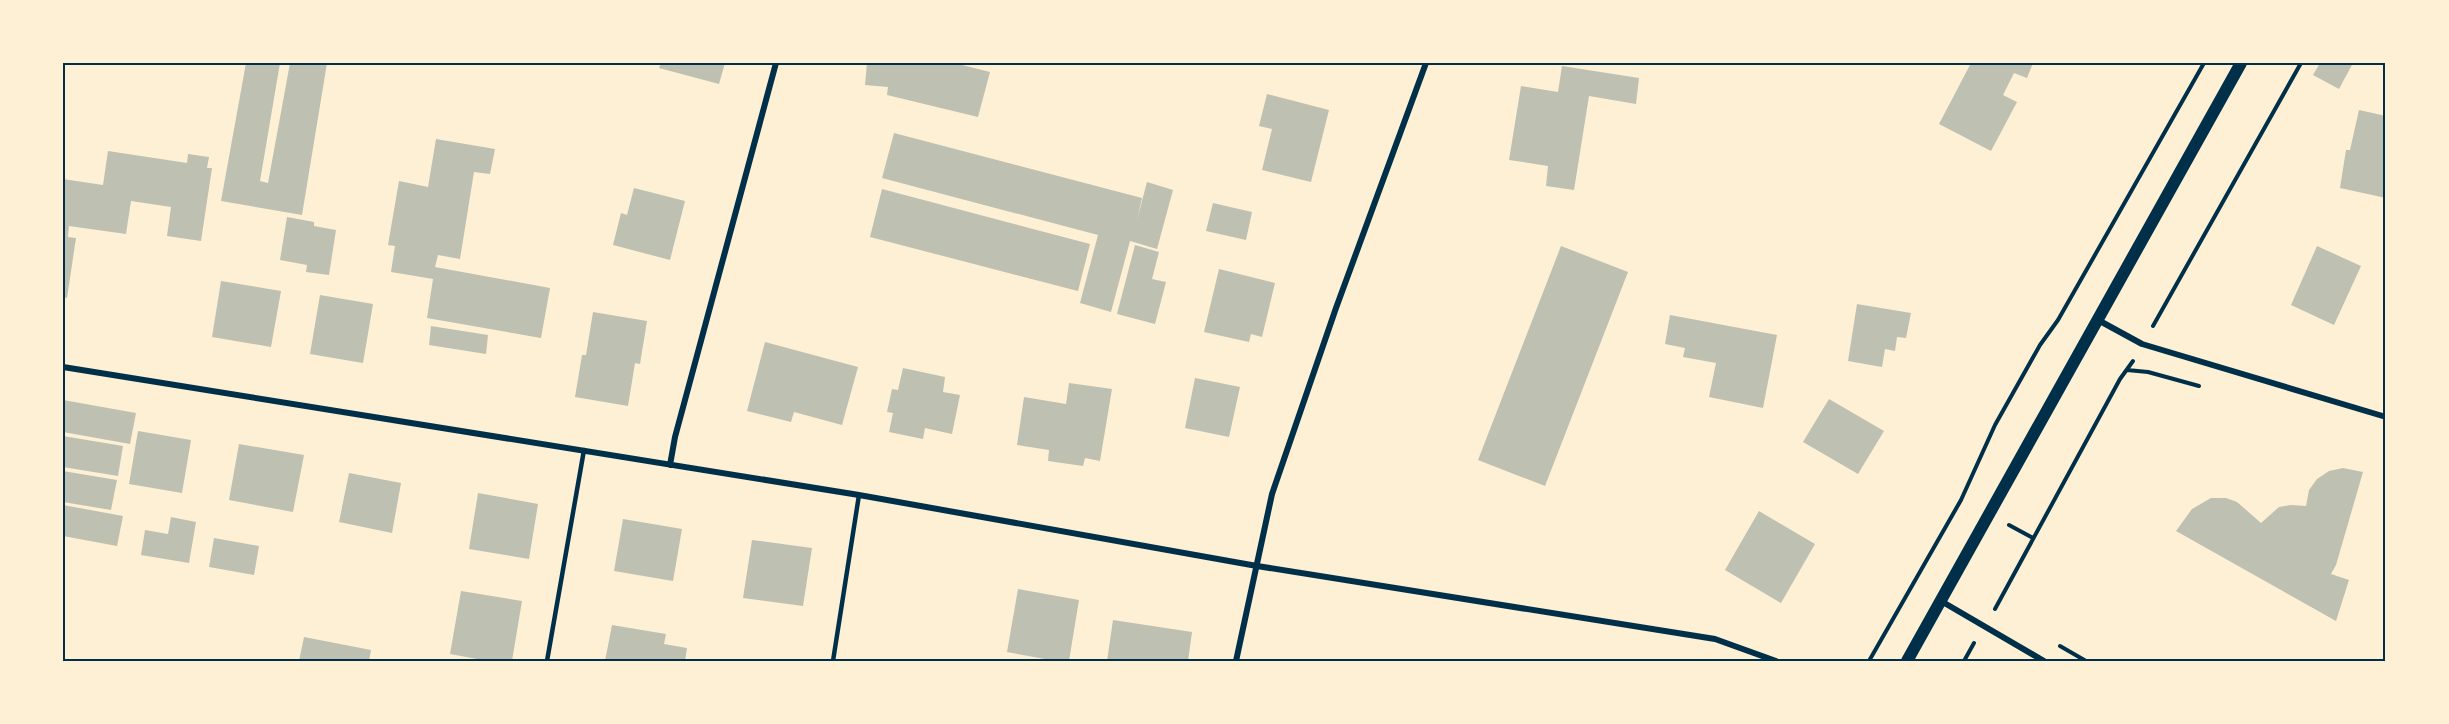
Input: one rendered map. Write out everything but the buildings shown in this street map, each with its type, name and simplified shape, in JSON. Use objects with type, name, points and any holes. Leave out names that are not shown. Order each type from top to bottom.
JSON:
[{"type":"main road","points":[[1907,661],[2241,63]]},
{"type":"street","points":[[670,465],[675,437],[776,63]]},
{"type":"street","points":[[1236,661],[1272,494],[1336,308],[1426,63]]},
{"type":"street","points":[[2098,320],[2132,340],[2152,347],[2386,417]]},
{"type":"street","points":[[63,367],[859,495],[1257,566],[1715,639],[1776,661]]},
{"type":"street","points":[[1941,601],[2044,661]]},
{"type":"lane","points":[[547,661],[584,450]]},
{"type":"lane","points":[[833,661],[859,495]]},
{"type":"path","points":[[1869,661],[1961,500],[1995,425],[2058,320],[2204,63]]}]
